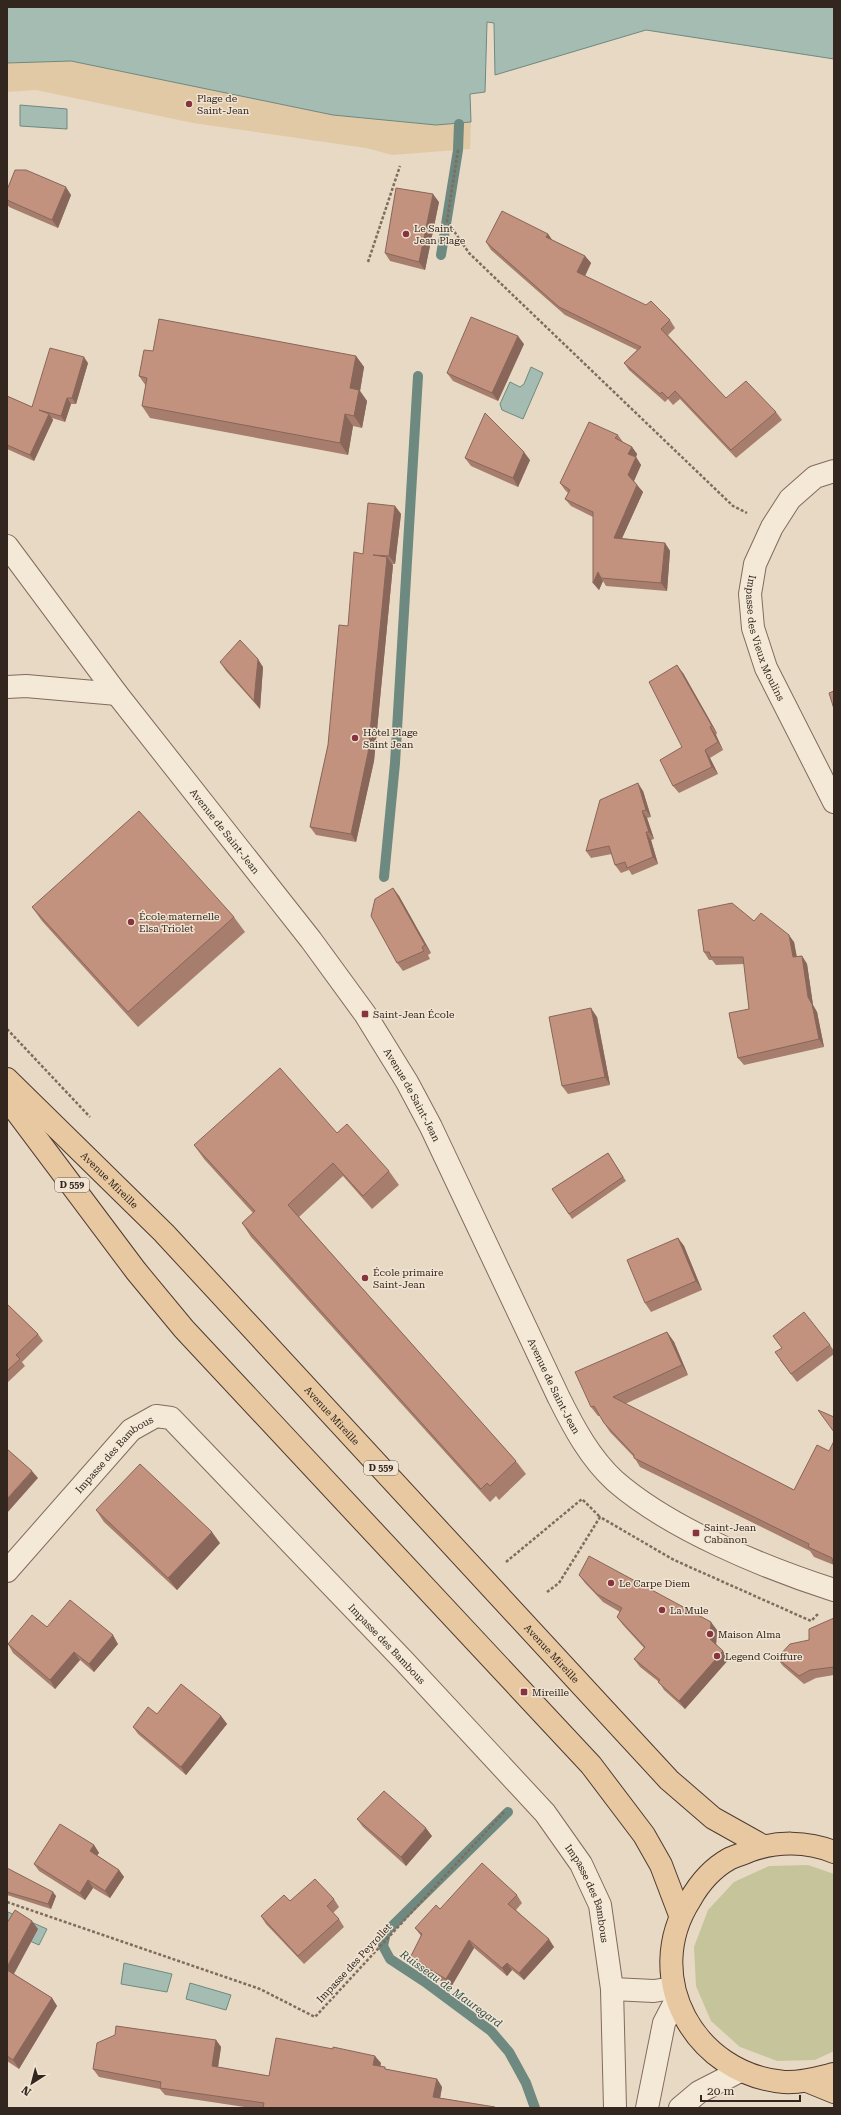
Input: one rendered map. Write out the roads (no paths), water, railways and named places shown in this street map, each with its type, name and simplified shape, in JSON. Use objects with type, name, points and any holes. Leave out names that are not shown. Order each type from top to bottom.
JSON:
[{"type":"main road","name":"Avenue Mireille","points":[[7,1079],[164,1233],[669,1780],[713,1818],[763,1846]]},
{"type":"main road","name":"D 559","points":[[7,1099],[136,1271],[184,1329],[591,1765],[644,1835],[661,1865],[680,1915]]},
{"type":"main road","points":[[834,1852],[823,1848],[793,1843],[763,1846],[729,1859],[700,1883],[680,1915],[671,1951],[675,1994],[691,2029],[713,2054],[740,2071],[762,2078],[784,2082],[807,2081],[834,2074]]},
{"type":"main road","points":[[807,2081],[834,2092]]},
{"type":"street","name":"Impasse des Vieux Moulins","points":[[834,471],[815,477],[790,499],[772,527],[755,564],[750,594],[753,628],[766,668],[834,802]]},
{"type":"street","name":"Avenue de Saint-Jean","points":[[7,546],[117,694],[311,940],[365,1014],[407,1082],[431,1127],[566,1412],[576,1432],[591,1454],[615,1480],[653,1508],[696,1533],[748,1558],[834,1590]]},
{"type":"street","points":[[7,687],[26,686],[117,694]]},
{"type":"street","name":"Impasse des Bambous","points":[[7,1571],[131,1430],[156,1416],[171,1418],[404,1661],[545,1813],[581,1864],[600,1905],[612,1989],[615,2108]]},
{"type":"street","points":[[612,1989],[654,1991],[675,1994],[664,2023],[648,2108]]},
{"type":"street","points":[[680,2108],[699,2092],[740,2071]]},
{"type":"waterway","points":[[441,255],[458,150],[459,124]]},
{"type":"waterway","points":[[384,877],[395,763],[418,376]]},
{"type":"waterway","name":"Ruisseau de Mauregard","points":[[508,1812],[386,1932],[383,1946],[390,1959],[425,1982],[491,2031],[509,2052],[526,2083],[535,2108]]},
{"type":"place","name":"Plage de Saint-Jean","points":[[189,104]]},
{"type":"place","name":"Le Saint Jean Plage","points":[[406,234]]},
{"type":"place","name":"Hôtel Plage Saint Jean","points":[[355,738]]},
{"type":"place","name":"École maternelle Elsa Triolet","points":[[131,922]]},
{"type":"place","name":"Saint-Jean École","points":[[365,1014]]},
{"type":"place","name":"École primaire Saint-Jean","points":[[365,1278]]},
{"type":"place","name":"Saint-Jean Cabanon","points":[[696,1533]]},
{"type":"place","name":"Le Carpe Diem","points":[[611,1583]]},
{"type":"place","name":"La Mule","points":[[662,1610]]},
{"type":"place","name":"Maison Alma","points":[[710,1634]]},
{"type":"place","name":"Legend Coiffure","points":[[717,1656]]},
{"type":"place","name":"Mireille","points":[[524,1692]]}]
